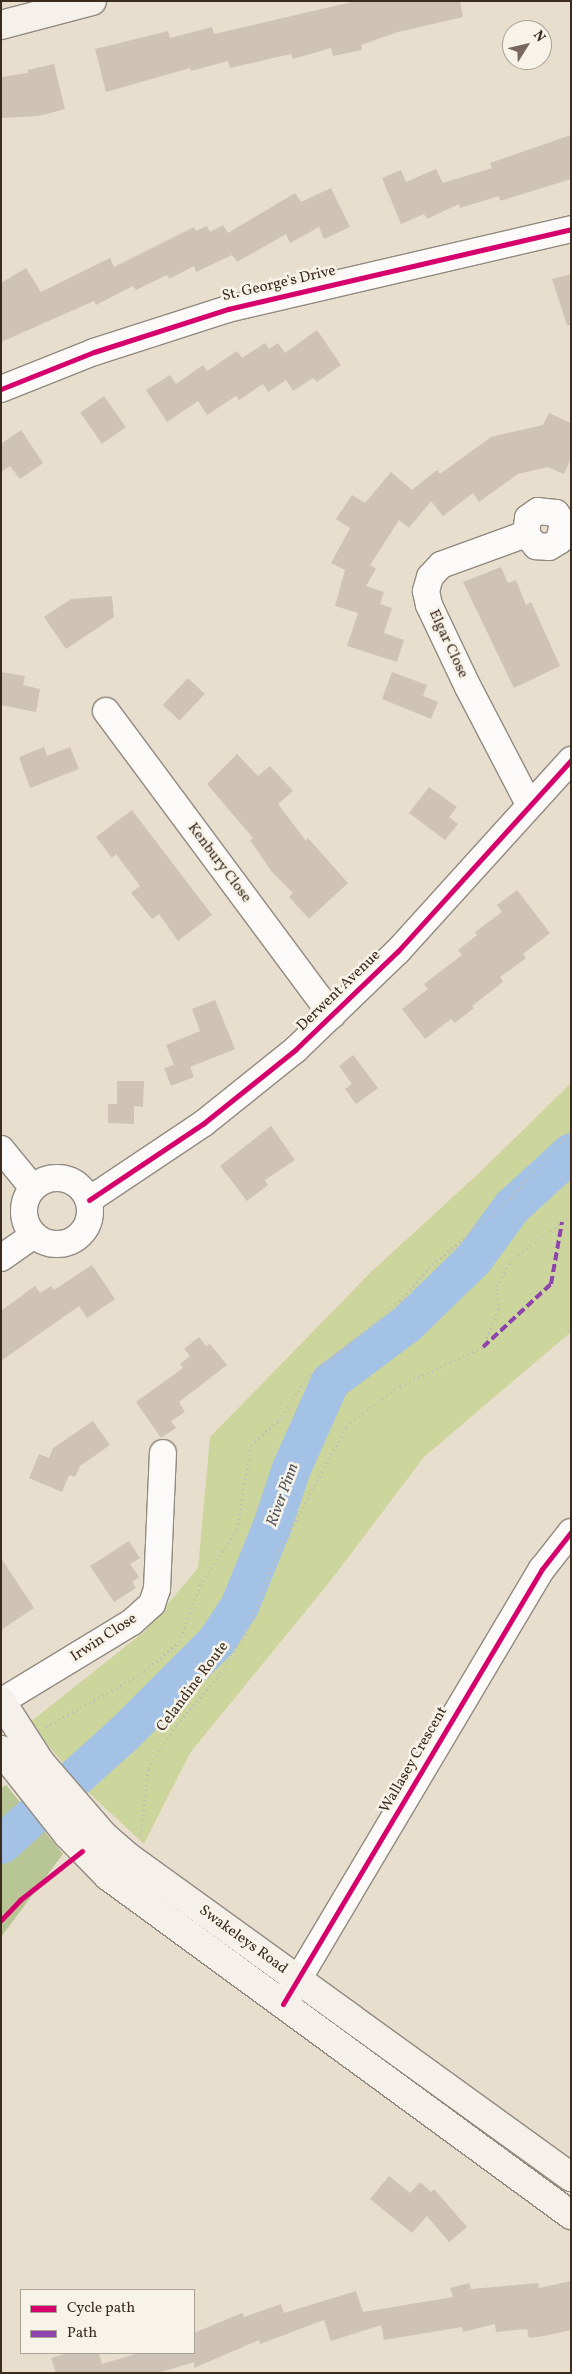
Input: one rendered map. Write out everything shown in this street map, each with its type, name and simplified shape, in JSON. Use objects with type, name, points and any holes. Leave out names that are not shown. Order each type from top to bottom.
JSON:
[{"type":"main road","points":[[1,26],[92,1]]},
{"type":"main road","name":"Swakeleys Road","points":[[1,1701],[13,1745],[75,1843],[108,1876],[571,2215]]},
{"type":"main road","name":"Swakeleys Road","points":[[29,1769],[127,1856],[571,2177]]},
{"type":"street","name":"St. George's Drive","points":[[1,389],[94,352],[228,309],[571,229]]},
{"type":"street","name":"Elgar Close","points":[[526,534],[440,565],[430,577],[426,591],[429,605],[464,679],[529,804]]},
{"type":"street","name":"Kenbury Close","points":[[106,711],[332,1015]]},
{"type":"street","name":"Derwent Avenue","points":[[89,1200],[204,1123],[332,1015],[398,951],[529,804],[571,760]]},
{"type":"street","points":[[1,1149],[33,1188]]},
{"type":"street","points":[[64,1178],[83,1190],[89,1200],[89,1223],[74,1240],[51,1244],[34,1235],[24,1214],[25,1202],[33,1188],[41,1181],[64,1178]]},
{"type":"street","points":[[1,1258],[34,1235]]},
{"type":"street","name":"Irwin Close","points":[[1,1701],[132,1622],[152,1604],[157,1589],[163,1453]]},
{"type":"street","name":"Wallasey Crescent","points":[[283,2004],[300,1980],[542,1568],[571,1532]]},
{"type":"path","points":[[13,1745],[140,1674],[179,1642],[200,1585],[237,1529],[251,1445],[279,1420],[307,1378],[400,1301],[429,1268],[506,1202],[571,1131]]},
{"type":"path","points":[[1,1920],[75,1843]]},
{"type":"green space","points":[[571,1083],[571,1332],[424,1457],[331,1580],[190,1753],[144,1844],[85,1789],[29,1723],[145,1631],[198,1568],[210,1437],[371,1272],[478,1174]]},
{"type":"green space","points":[[6,1785],[63,1854],[1,1937],[1,1788]]},
{"type":"building","points":[[356,1],[460,1],[463,17],[398,32],[361,45],[362,50],[333,56],[331,48],[293,59],[291,54],[230,68],[228,61],[191,71],[190,68],[106,92],[95,49],[168,31],[170,38],[212,27],[214,34]]},
{"type":"building","points":[[54,64],[65,109],[39,116],[1,118],[1,77],[28,73],[28,70]]},
{"type":"building","points":[[571,135],[571,179],[500,201],[499,196],[460,208],[459,204],[427,219],[424,214],[401,224],[382,178],[401,170],[406,182],[436,169],[443,183],[492,168],[490,163]]},
{"type":"building","points":[[331,188],[350,227],[324,239],[319,227],[290,243],[286,234],[237,262],[232,255],[196,272],[194,266],[169,279],[167,275],[136,290],[133,286],[96,305],[94,301],[1,342],[1,283],[26,268],[41,292],[110,258],[114,267],[194,227],[196,231],[207,226],[210,232],[223,225],[228,233],[295,193],[301,202]]},
{"type":"building","points":[[571,274],[571,325],[567,325],[552,279]]},
{"type":"building","points":[[317,330],[341,365],[317,382],[313,378],[293,391],[286,380],[268,392],[263,384],[239,400],[236,396],[207,415],[198,401],[167,422],[146,390],[170,375],[176,384],[203,365],[207,371],[237,351],[242,358],[265,343],[269,349],[278,343],[285,353]]},
{"type":"building","points":[[104,396],[126,427],[102,444],[80,413]]},
{"type":"building","points":[[549,413],[571,423],[571,459],[564,474],[548,467],[518,474],[479,502],[473,493],[443,516],[431,501],[409,528],[399,520],[370,565],[376,569],[366,586],[384,592],[380,604],[392,608],[384,633],[404,640],[397,662],[347,646],[358,613],[335,606],[345,570],[331,563],[350,528],[336,519],[352,495],[365,503],[391,472],[412,490],[437,470],[440,474],[491,437],[543,425]]},
{"type":"building","points":[[21,430],[43,463],[20,479],[10,466],[1,472],[1,444]]},
{"type":"building","points":[[501,567],[508,583],[516,580],[526,605],[531,602],[560,666],[514,688],[463,582]]},
{"type":"building","points":[[112,596],[114,617],[66,649],[44,617],[71,599]]},
{"type":"building","points":[[1,672],[25,676],[23,685],[40,689],[36,712],[1,705]]},
{"type":"building","points":[[392,672],[427,685],[423,696],[438,702],[431,719],[382,699]]},
{"type":"building","points":[[188,678],[205,694],[180,721],[163,705]]},
{"type":"building","points":[[44,747],[47,756],[70,747],[79,769],[30,788],[19,757]]},
{"type":"building","points":[[237,754],[258,776],[270,766],[293,791],[278,804],[306,841],[308,838],[348,883],[309,919],[289,897],[293,893],[272,872],[250,840],[253,838],[207,784]]},
{"type":"building","points":[[429,787],[457,807],[449,817],[458,824],[445,840],[409,813]]},
{"type":"building","points":[[132,810],[212,915],[178,941],[159,914],[152,919],[131,893],[140,886],[116,854],[112,858],[96,837]]},
{"type":"building","points":[[517,890],[550,933],[523,954],[526,958],[500,977],[503,982],[472,1006],[474,1008],[455,1023],[451,1019],[425,1039],[402,1009],[428,989],[424,984],[462,955],[458,950],[477,935],[475,932],[502,912],[497,905]]},
{"type":"building","points":[[215,1000],[235,1049],[190,1067],[194,1077],[171,1086],[164,1068],[174,1065],[166,1045],[200,1031],[192,1009]]},
{"type":"building","points":[[353,1055],[378,1088],[356,1104],[345,1089],[352,1084],[339,1066]]},
{"type":"building","points":[[117,1081],[144,1081],[143,1107],[134,1106],[134,1124],[108,1123],[108,1104],[117,1104]]},
{"type":"building","points":[[271,1126],[295,1160],[265,1180],[268,1185],[247,1201],[220,1166]]},
{"type":"building","points":[[92,1265],[115,1299],[87,1318],[79,1306],[1,1361],[1,1311],[35,1286],[40,1293],[51,1286],[54,1290]]},
{"type":"building","points":[[199,1337],[206,1346],[210,1344],[227,1365],[179,1402],[185,1412],[171,1421],[176,1428],[161,1438],[136,1402],[183,1368],[180,1364],[190,1356],[184,1349]]},
{"type":"building","points":[[93,1421],[110,1445],[80,1466],[75,1477],[69,1475],[62,1492],[29,1478],[39,1454],[49,1458],[53,1448]]},
{"type":"building","points":[[129,1541],[140,1558],[130,1564],[139,1577],[132,1582],[136,1588],[114,1602],[90,1566]]},
{"type":"building","points":[[1,1558],[34,1608],[1,1630]]},
{"type":"building","points":[[389,2176],[410,2193],[420,2182],[431,2192],[434,2189],[467,2227],[449,2242],[427,2216],[412,2233],[370,2199]]},
{"type":"building","points":[[571,2281],[571,2330],[529,2338],[527,2329],[496,2332],[495,2324],[463,2332],[462,2327],[384,2340],[381,2325],[331,2341],[324,2320],[260,2344],[259,2340],[194,2368],[194,2362],[158,2373],[56,2373],[51,2358],[65,2354],[99,2354],[102,2364],[136,2354],[195,2354],[195,2333],[242,2313],[244,2317],[281,2304],[284,2313],[356,2291],[363,2312],[453,2297],[450,2288],[469,2283],[471,2289],[538,2283],[539,2288]]},
{"type":"waterway","name":"River Pinn","points":[[1,1844],[124,1733],[216,1641],[239,1606],[272,1525],[291,1468],[330,1381],[406,1324],[473,1259],[512,1206],[571,1152]]},
{"type":"marked path","points":[[483,1347],[551,1284],[562,1222]]},
{"type":"cycle path","points":[[1,389],[94,352],[228,309],[571,229]]},
{"type":"cycle path","points":[[89,1200],[204,1123],[295,1050],[398,951],[571,760]]},
{"type":"cycle path","points":[[283,2004],[542,1569],[571,1532]]},
{"type":"cycle path","points":[[1,1920],[20,1900],[82,1851]]}]
